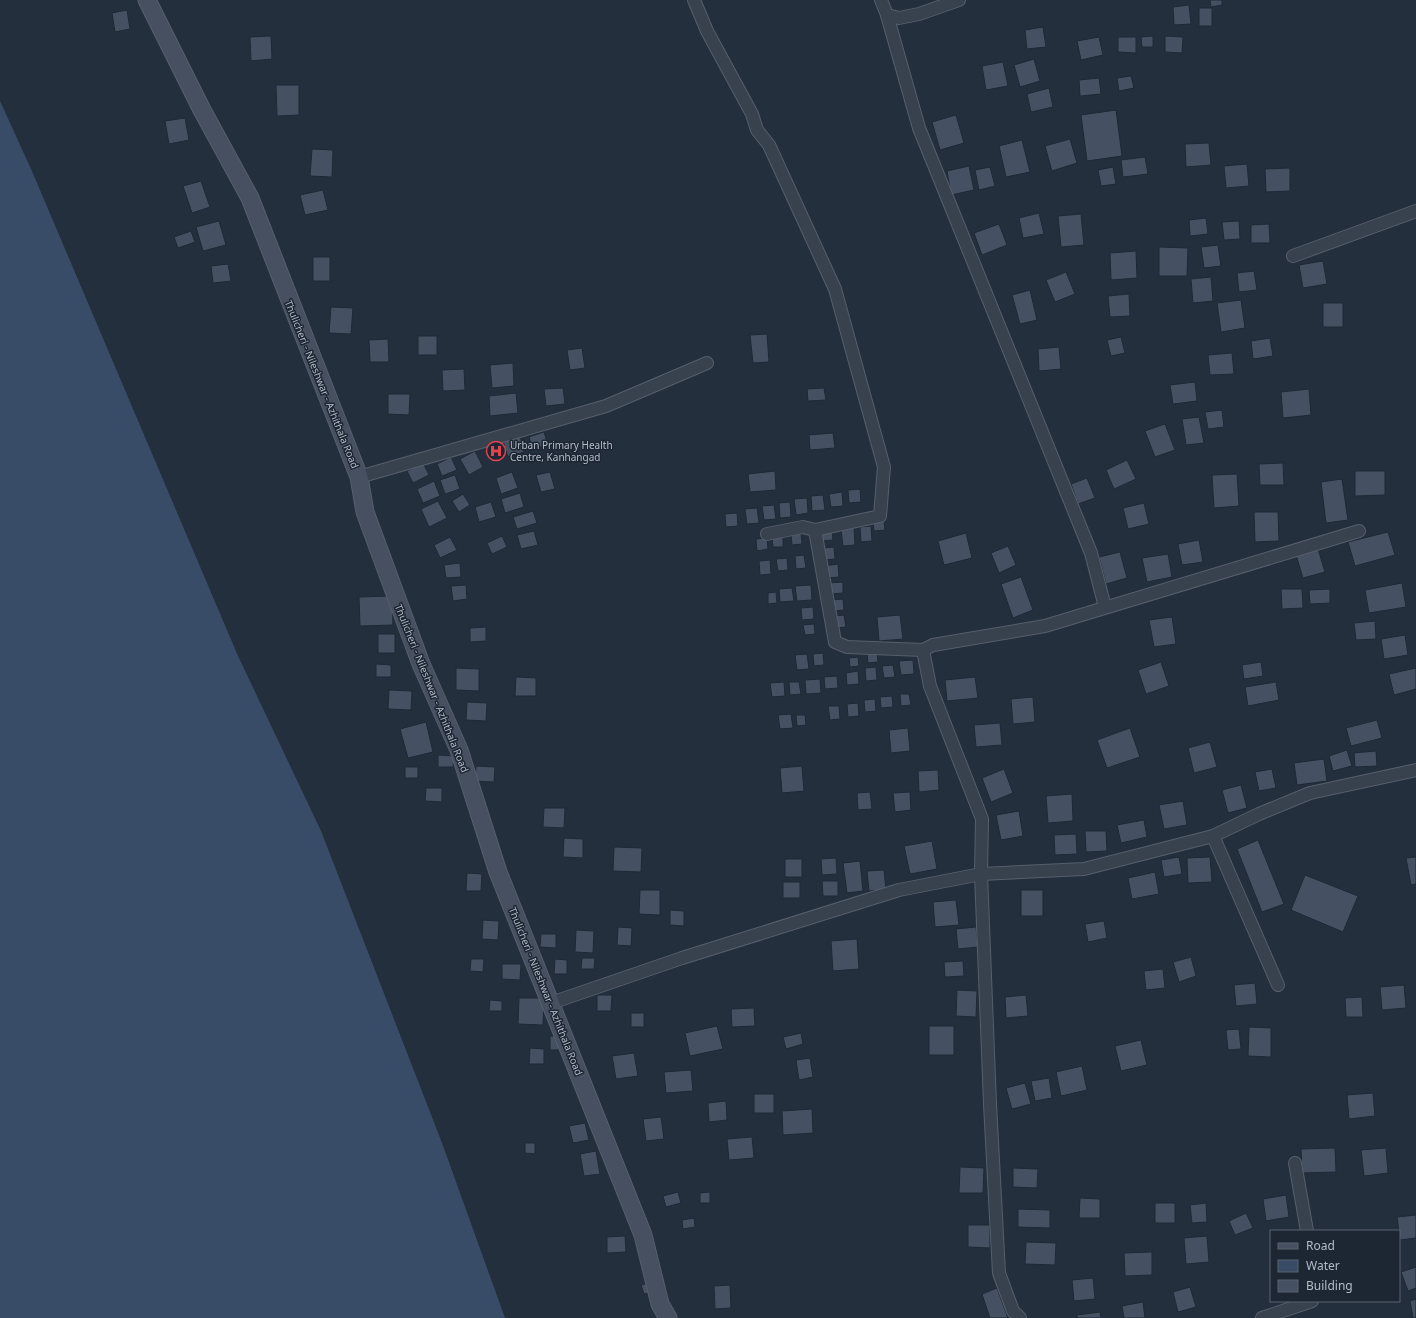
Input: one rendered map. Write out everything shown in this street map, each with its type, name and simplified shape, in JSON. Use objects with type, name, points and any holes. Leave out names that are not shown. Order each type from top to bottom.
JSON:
[{"type":"main road","name":"Thulicheri - Nileshwar - Azhithala Road","points":[[147,0],[188,83],[250,198],[358,477],[365,512],[421,664],[459,750],[498,872],[643,1235],[660,1304],[668,1318]]},
{"type":"street","points":[[694,0],[707,32],[752,114],[757,130],[769,145],[835,289],[884,467],[880,516],[815,530],[803,528],[767,534]]},
{"type":"street","points":[[881,0],[887,15],[919,128],[1090,553],[1105,607]]},
{"type":"street","points":[[887,15],[899,18],[919,14],[959,0]]},
{"type":"street","points":[[1293,256],[1416,211]]},
{"type":"street","points":[[358,477],[606,406],[707,362]]},
{"type":"street","points":[[815,530],[835,642],[847,647],[923,650],[933,645],[1045,626],[1359,531]]},
{"type":"street","points":[[923,650],[930,686],[982,818],[981,874],[990,1104],[999,1273],[1013,1311],[1020,1318]]},
{"type":"street","points":[[551,1004],[682,958],[900,890],[981,874],[1084,869],[1213,836],[1259,814],[1310,793],[1416,770]]},
{"type":"street","points":[[1213,836],[1278,985]]},
{"type":"street","points":[[1295,1163],[1308,1230]]},
{"type":"street","points":[[1262,1318],[1309,1302]]},
{"type":"water","points":[[0,101],[31,169],[238,656],[321,831],[442,1143],[505,1318],[0,1318]]},
{"type":"building","points":[[1210,0],[1222,0],[1222,5],[1211,7]]},
{"type":"building","points":[[1189,5],[1191,24],[1174,25],[1173,7]]},
{"type":"building","points":[[1199,8],[1212,8],[1212,26],[1199,26]]},
{"type":"building","points":[[127,10],[130,29],[115,32],[112,13]]},
{"type":"building","points":[[1043,27],[1046,47],[1027,49],[1025,30]]},
{"type":"building","points":[[271,36],[272,59],[251,61],[250,37]]},
{"type":"building","points":[[1153,36],[1153,47],[1142,47],[1141,37]]},
{"type":"building","points":[[1165,36],[1183,37],[1182,53],[1165,52]]},
{"type":"building","points":[[1099,37],[1103,55],[1081,60],[1077,41]]},
{"type":"building","points":[[1118,37],[1136,37],[1136,53],[1118,52]]},
{"type":"building","points":[[1034,59],[1040,81],[1020,87],[1014,65]]},
{"type":"building","points":[[1003,62],[1008,86],[986,90],[982,66]]},
{"type":"building","points":[[1131,76],[1134,88],[1119,91],[1117,78]]},
{"type":"building","points":[[1099,78],[1101,94],[1080,96],[1079,80]]},
{"type":"building","points":[[276,85],[299,85],[299,115],[277,116]]},
{"type":"building","points":[[1049,88],[1053,107],[1031,112],[1027,94]]},
{"type":"building","points":[[1116,110],[1122,156],[1087,161],[1081,115]]},
{"type":"building","points":[[956,115],[964,143],[940,150],[932,122]]},
{"type":"building","points":[[185,118],[189,140],[169,144],[165,121]]},
{"type":"building","points":[[1070,139],[1077,163],[1052,171],[1045,146]]},
{"type":"building","points":[[1022,140],[1030,172],[1006,177],[999,146]]},
{"type":"building","points":[[1209,143],[1211,165],[1186,167],[1185,144]]},
{"type":"building","points":[[312,149],[333,150],[332,177],[310,176]]},
{"type":"building","points":[[1145,157],[1148,174],[1123,177],[1121,160]]},
{"type":"building","points":[[1247,164],[1249,186],[1226,188],[1224,166]]},
{"type":"building","points":[[969,166],[974,190],[951,195],[947,171]]},
{"type":"building","points":[[990,167],[995,186],[979,190],[975,170]]},
{"type":"building","points":[[1113,167],[1116,184],[1101,186],[1098,170]]},
{"type":"building","points":[[1290,168],[1290,191],[1266,192],[1265,169]]},
{"type":"building","points":[[201,181],[210,207],[192,213],[183,186]]},
{"type":"building","points":[[323,190],[328,210],[305,215],[300,195]]},
{"type":"building","points":[[1039,213],[1044,234],[1023,238],[1019,218]]},
{"type":"building","points":[[1081,214],[1084,245],[1061,247],[1058,216]]},
{"type":"building","points":[[1206,218],[1208,234],[1190,236],[1189,220]]},
{"type":"building","points":[[219,221],[226,245],[203,251],[196,227]]},
{"type":"building","points":[[1239,221],[1240,239],[1224,240],[1222,222]]},
{"type":"building","points":[[999,224],[1007,245],[982,255],[974,233]]},
{"type":"building","points":[[1269,224],[1270,243],[1251,243],[1251,225]]},
{"type":"building","points":[[191,231],[195,242],[178,248],[174,237]]},
{"type":"building","points":[[1218,245],[1221,266],[1204,268],[1201,247]]},
{"type":"building","points":[[1159,247],[1188,248],[1187,276],[1159,276]]},
{"type":"building","points":[[1136,251],[1137,278],[1111,280],[1110,253]]},
{"type":"building","points":[[313,257],[330,257],[330,281],[313,281]]},
{"type":"building","points":[[1323,261],[1327,284],[1303,288],[1299,265]]},
{"type":"building","points":[[228,264],[231,281],[213,283],[211,266]]},
{"type":"building","points":[[1254,271],[1257,290],[1239,292],[1237,273]]},
{"type":"building","points":[[1066,272],[1075,294],[1055,302],[1046,280]]},
{"type":"building","points":[[1211,277],[1213,301],[1193,303],[1191,279]]},
{"type":"building","points":[[1030,290],[1037,320],[1020,324],[1012,295]]},
{"type":"building","points":[[1129,294],[1130,316],[1110,317],[1108,296]]},
{"type":"building","points":[[1241,300],[1245,328],[1221,332],[1217,303]]},
{"type":"building","points":[[1323,303],[1343,303],[1343,327],[1323,327]]},
{"type":"building","points":[[331,307],[353,308],[351,334],[329,333]]},
{"type":"building","points":[[767,334],[769,362],[753,363],[750,335]]},
{"type":"building","points":[[418,336],[437,336],[437,355],[418,355]]},
{"type":"building","points":[[1121,337],[1125,353],[1111,356],[1107,340]]},
{"type":"building","points":[[1270,338],[1273,356],[1253,359],[1251,341]]},
{"type":"building","points":[[388,339],[389,362],[370,362],[369,340]]},
{"type":"building","points":[[1059,347],[1061,369],[1039,371],[1038,349]]},
{"type":"building","points":[[582,348],[585,368],[570,370],[567,350]]},
{"type":"building","points":[[1232,353],[1234,374],[1210,375],[1208,355]]},
{"type":"building","points":[[513,363],[514,386],[492,388],[490,365]]},
{"type":"building","points":[[464,369],[465,390],[443,391],[442,370]]},
{"type":"building","points":[[1195,382],[1197,401],[1173,404],[1170,385]]},
{"type":"building","points":[[563,388],[565,404],[546,406],[544,389]]},
{"type":"building","points":[[824,388],[826,400],[808,401],[807,389]]},
{"type":"building","points":[[1309,389],[1311,415],[1283,418],[1281,392]]},
{"type":"building","points":[[516,393],[518,413],[490,416],[489,396]]},
{"type":"building","points":[[388,394],[410,394],[409,415],[388,414]]},
{"type":"building","points":[[1222,410],[1224,427],[1208,429],[1205,412]]},
{"type":"building","points":[[1199,417],[1204,443],[1186,445],[1182,419]]},
{"type":"building","points":[[1165,424],[1175,450],[1155,457],[1145,431]]},
{"type":"building","points":[[544,432],[548,445],[533,449],[529,437]]},
{"type":"building","points":[[833,433],[835,448],[810,450],[809,435]]},
{"type":"building","points":[[520,436],[524,452],[508,457],[503,441]]},
{"type":"building","points":[[475,451],[483,467],[469,475],[460,459]]},
{"type":"building","points":[[451,457],[457,470],[442,476],[437,464]]},
{"type":"building","points":[[1127,460],[1136,479],[1114,489],[1106,470]]},
{"type":"building","points":[[423,463],[429,475],[413,483],[407,471]]},
{"type":"building","points":[[1283,463],[1284,485],[1260,485],[1259,464]]},
{"type":"building","points":[[775,471],[776,490],[750,492],[748,474]]},
{"type":"building","points":[[1355,471],[1385,471],[1385,495],[1355,496]]},
{"type":"building","points":[[512,472],[518,488],[501,494],[496,478]]},
{"type":"building","points":[[550,472],[555,489],[541,492],[536,475]]},
{"type":"building","points":[[1237,474],[1239,506],[1214,508],[1212,475]]},
{"type":"building","points":[[455,475],[460,489],[445,494],[440,480]]},
{"type":"building","points":[[1087,478],[1095,498],[1078,504],[1071,484]]},
{"type":"building","points":[[1342,479],[1348,520],[1326,523],[1321,482]]},
{"type":"building","points":[[434,481],[440,496],[423,503],[417,489]]},
{"type":"building","points":[[860,489],[861,502],[849,503],[848,490]]},
{"type":"building","points":[[842,492],[843,506],[831,507],[829,494]]},
{"type":"building","points":[[520,493],[524,507],[505,513],[501,499]]},
{"type":"building","points":[[463,494],[470,505],[459,512],[452,501]]},
{"type":"building","points":[[823,495],[825,510],[812,511],[811,496]]},
{"type":"building","points":[[807,498],[808,513],[796,515],[794,499]]},
{"type":"building","points":[[438,501],[447,518],[429,527],[421,509]]},
{"type":"building","points":[[491,502],[496,517],[479,522],[475,507]]},
{"type":"building","points":[[790,502],[791,517],[780,518],[779,503]]},
{"type":"building","points":[[1144,503],[1149,524],[1128,529],[1123,508]]},
{"type":"building","points":[[774,505],[776,519],[764,520],[762,506]]},
{"type":"building","points":[[757,508],[759,523],[747,524],[745,509]]},
{"type":"building","points":[[533,511],[537,523],[517,529],[513,517]]},
{"type":"building","points":[[1254,512],[1278,512],[1279,541],[1255,542]]},
{"type":"building","points":[[737,513],[738,526],[726,527],[725,514]]},
{"type":"building","points":[[884,521],[885,530],[874,531],[873,522]]},
{"type":"building","points":[[871,526],[872,541],[861,542],[860,527]]},
{"type":"building","points":[[854,528],[855,545],[843,546],[841,529]]},
{"type":"building","points":[[832,529],[833,540],[822,541],[821,530]]},
{"type":"building","points":[[534,531],[538,545],[521,549],[517,535]]},
{"type":"building","points":[[1388,532],[1395,555],[1355,566],[1348,542]]},
{"type":"building","points":[[801,533],[802,544],[792,545],[791,534]]},
{"type":"building","points":[[966,533],[972,558],[944,565],[938,541]]},
{"type":"building","points":[[783,535],[783,547],[773,547],[772,536]]},
{"type":"building","points":[[502,536],[507,547],[492,554],[487,543]]},
{"type":"building","points":[[450,537],[457,550],[440,558],[434,545]]},
{"type":"building","points":[[767,538],[768,549],[757,551],[756,539]]},
{"type":"building","points":[[1199,540],[1203,562],[1182,565],[1178,544]]},
{"type":"building","points":[[1008,546],[1016,565],[999,573],[991,553]]},
{"type":"building","points":[[834,547],[835,559],[824,560],[823,548]]},
{"type":"building","points":[[1318,549],[1325,572],[1303,578],[1296,555]]},
{"type":"building","points":[[1120,552],[1127,578],[1106,584],[1099,557]]},
{"type":"building","points":[[1168,554],[1172,577],[1147,582],[1142,558]]},
{"type":"building","points":[[804,555],[806,568],[796,569],[795,556]]},
{"type":"building","points":[[787,558],[788,570],[778,571],[776,559]]},
{"type":"building","points":[[770,560],[771,574],[760,575],[759,561]]},
{"type":"building","points":[[460,563],[461,577],[446,578],[444,565]]},
{"type":"building","points":[[838,564],[839,577],[826,578],[824,566]]},
{"type":"building","points":[[1021,577],[1033,610],[1013,618],[1001,584]]},
{"type":"building","points":[[843,582],[843,593],[830,594],[829,583]]},
{"type":"building","points":[[1402,583],[1406,607],[1369,613],[1365,590]]},
{"type":"building","points":[[466,585],[467,599],[453,601],[451,586]]},
{"type":"building","points":[[811,585],[812,600],[797,601],[795,586]]},
{"type":"building","points":[[792,588],[794,601],[780,602],[779,589]]},
{"type":"building","points":[[1281,589],[1302,589],[1303,608],[1282,609]]},
{"type":"building","points":[[1330,589],[1330,603],[1310,604],[1309,590]]},
{"type":"building","points":[[776,592],[777,603],[768,604],[768,593]]},
{"type":"building","points":[[392,596],[393,625],[360,626],[359,597]]},
{"type":"building","points":[[843,599],[844,610],[833,611],[832,600]]},
{"type":"building","points":[[813,607],[814,619],[802,620],[801,608]]},
{"type":"building","points":[[844,615],[846,627],[835,628],[834,616]]},
{"type":"building","points":[[900,615],[903,639],[879,641],[877,617]]},
{"type":"building","points":[[1172,617],[1176,644],[1154,647],[1149,620]]},
{"type":"building","points":[[1375,621],[1376,639],[1356,640],[1354,623]]},
{"type":"building","points":[[814,624],[815,634],[805,635],[803,625]]},
{"type":"building","points":[[486,627],[486,641],[470,642],[470,628]]},
{"type":"building","points":[[378,634],[395,634],[395,653],[378,653]]},
{"type":"building","points":[[1405,635],[1408,655],[1384,659],[1381,639]]},
{"type":"building","points":[[823,653],[824,665],[814,666],[813,654]]},
{"type":"building","points":[[877,653],[878,662],[868,663],[867,654]]},
{"type":"building","points":[[807,654],[809,669],[797,670],[795,655]]},
{"type":"building","points":[[858,657],[859,666],[850,667],[849,658]]},
{"type":"building","points":[[913,660],[914,674],[901,675],[899,661]]},
{"type":"building","points":[[1161,662],[1169,686],[1146,694],[1138,670]]},
{"type":"building","points":[[1261,662],[1263,676],[1244,679],[1242,665]]},
{"type":"building","points":[[376,664],[391,665],[391,677],[376,677]]},
{"type":"building","points":[[893,665],[895,677],[884,678],[882,666]]},
{"type":"building","points":[[876,667],[877,680],[866,681],[865,668]]},
{"type":"building","points":[[456,668],[479,669],[479,691],[456,690]]},
{"type":"building","points":[[1416,668],[1416,689],[1394,695],[1389,674]]},
{"type":"building","points":[[858,671],[859,684],[847,685],[846,673]]},
{"type":"building","points":[[837,676],[838,688],[825,689],[824,677]]},
{"type":"building","points":[[516,677],[536,678],[536,696],[515,696]]},
{"type":"building","points":[[975,677],[978,698],[947,701],[945,680]]},
{"type":"building","points":[[820,679],[821,693],[806,694],[805,680]]},
{"type":"building","points":[[784,682],[785,696],[772,697],[770,683]]},
{"type":"building","points":[[789,682],[799,682],[801,694],[790,695]]},
{"type":"building","points":[[1276,682],[1279,700],[1248,706],[1245,687]]},
{"type":"building","points":[[389,690],[412,691],[411,710],[388,709]]},
{"type":"building","points":[[900,694],[909,694],[911,705],[901,706]]},
{"type":"building","points":[[892,696],[893,707],[881,708],[880,697]]},
{"type":"building","points":[[1033,697],[1035,722],[1013,724],[1011,699]]},
{"type":"building","points":[[875,699],[876,711],[865,712],[864,700]]},
{"type":"building","points":[[467,702],[487,703],[486,721],[466,720]]},
{"type":"building","points":[[858,703],[859,716],[848,717],[847,704]]},
{"type":"building","points":[[828,706],[839,706],[840,719],[830,720]]},
{"type":"building","points":[[791,714],[793,728],[780,729],[778,715]]},
{"type":"building","points":[[796,715],[805,715],[806,725],[797,726]]},
{"type":"building","points":[[1377,720],[1382,738],[1351,746],[1346,728]]},
{"type":"building","points":[[426,722],[433,752],[408,758],[400,729]]},
{"type":"building","points":[[1000,723],[1002,745],[976,747],[974,725]]},
{"type":"building","points":[[908,728],[910,751],[891,753],[889,730]]},
{"type":"building","points":[[1130,728],[1140,757],[1107,768],[1097,740]]},
{"type":"building","points":[[1210,742],[1217,767],[1194,773],[1188,748]]},
{"type":"building","points":[[1347,750],[1352,766],[1333,771],[1329,756]]},
{"type":"building","points":[[1376,751],[1377,766],[1355,767],[1354,753]]},
{"type":"building","points":[[438,755],[454,756],[453,767],[438,767]]},
{"type":"building","points":[[1324,759],[1327,781],[1297,785],[1294,763]]},
{"type":"building","points":[[476,766],[495,767],[494,782],[475,781]]},
{"type":"building","points":[[802,766],[804,791],[782,793],[780,768]]},
{"type":"building","points":[[405,767],[418,767],[418,778],[405,778]]},
{"type":"building","points":[[1004,769],[1013,793],[991,802],[982,778]]},
{"type":"building","points":[[1272,769],[1276,788],[1259,791],[1255,772]]},
{"type":"building","points":[[938,770],[939,790],[919,792],[918,771]]},
{"type":"building","points":[[1241,785],[1247,808],[1228,813],[1222,790]]},
{"type":"building","points":[[426,788],[442,788],[442,802],[425,801]]},
{"type":"building","points":[[870,792],[872,809],[858,810],[857,793]]},
{"type":"building","points":[[910,792],[911,810],[895,812],[893,793]]},
{"type":"building","points":[[1072,794],[1073,821],[1048,823],[1046,796]]},
{"type":"building","points":[[1183,801],[1187,825],[1164,829],[1159,805]]},
{"type":"building","points":[[544,808],[565,808],[564,828],[543,827]]},
{"type":"building","points":[[1019,811],[1023,836],[1001,840],[996,815]]},
{"type":"building","points":[[1144,820],[1147,837],[1121,843],[1117,825]]},
{"type":"building","points":[[1085,831],[1106,831],[1107,851],[1086,852]]},
{"type":"building","points":[[1076,834],[1077,854],[1055,855],[1054,835]]},
{"type":"building","points":[[564,838],[583,839],[583,858],[563,857]]},
{"type":"building","points":[[1258,840],[1284,904],[1262,912],[1237,849]]},
{"type":"building","points":[[932,841],[937,869],[910,874],[904,846]]},
{"type":"building","points":[[614,847],[642,848],[641,872],[613,871]]},
{"type":"building","points":[[1179,857],[1182,874],[1164,877],[1161,860]]},
{"type":"building","points":[[1210,857],[1212,882],[1188,883],[1187,858]]},
{"type":"building","points":[[1416,857],[1416,884],[1411,885],[1406,858]]},
{"type":"building","points":[[836,858],[837,874],[822,875],[821,859]]},
{"type":"building","points":[[785,859],[802,859],[802,877],[785,877]]},
{"type":"building","points":[[860,861],[863,891],[847,893],[843,863]]},
{"type":"building","points":[[884,870],[886,890],[869,891],[867,871]]},
{"type":"building","points":[[1155,872],[1159,894],[1132,899],[1128,878]]},
{"type":"building","points":[[467,873],[482,874],[481,891],[466,891]]},
{"type":"building","points":[[1305,875],[1358,896],[1343,932],[1291,910]]},
{"type":"building","points":[[822,881],[838,881],[838,896],[823,896]]},
{"type":"building","points":[[783,882],[800,882],[800,898],[783,898]]},
{"type":"building","points":[[640,890],[660,890],[660,915],[639,914]]},
{"type":"building","points":[[1021,890],[1043,890],[1043,916],[1021,916]]},
{"type":"building","points":[[956,900],[959,925],[935,927],[933,902]]},
{"type":"building","points":[[670,910],[684,911],[684,926],[670,925]]},
{"type":"building","points":[[483,920],[499,921],[498,940],[482,939]]},
{"type":"building","points":[[1104,921],[1107,938],[1088,942],[1085,924]]},
{"type":"building","points":[[618,927],[632,928],[631,946],[617,945]]},
{"type":"building","points":[[976,927],[978,947],[958,949],[956,929]]},
{"type":"building","points":[[576,930],[594,931],[593,953],[575,952]]},
{"type":"building","points":[[541,934],[556,934],[556,948],[540,947]]},
{"type":"building","points":[[857,939],[859,969],[833,971],[831,941]]},
{"type":"building","points":[[1191,957],[1196,976],[1179,982],[1173,962]]},
{"type":"building","points":[[582,958],[595,958],[594,969],[581,969]]},
{"type":"building","points":[[471,959],[484,959],[483,972],[470,971]]},
{"type":"building","points":[[555,959],[567,960],[567,974],[554,974]]},
{"type":"building","points":[[963,961],[964,976],[945,977],[944,962]]},
{"type":"building","points":[[502,964],[521,964],[520,980],[502,979]]},
{"type":"building","points":[[1163,969],[1165,988],[1146,990],[1144,971]]},
{"type":"building","points":[[1255,983],[1257,1004],[1236,1006],[1234,985]]},
{"type":"building","points":[[1404,985],[1406,1008],[1382,1010],[1380,987]]},
{"type":"building","points":[[957,990],[977,991],[976,1017],[956,1016]]},
{"type":"building","points":[[597,995],[612,995],[611,1011],[597,1011]]},
{"type":"building","points":[[1026,995],[1028,1016],[1006,1018],[1005,997]]},
{"type":"building","points":[[1362,997],[1363,1017],[1346,1017],[1345,998]]},
{"type":"building","points":[[519,998],[544,998],[543,1025],[518,1024]]},
{"type":"building","points":[[490,1000],[502,1001],[502,1011],[489,1011]]},
{"type":"building","points":[[754,1008],[755,1026],[732,1027],[731,1009]]},
{"type":"building","points":[[631,1013],[644,1013],[644,1027],[631,1027]]},
{"type":"building","points":[[717,1026],[723,1049],[690,1056],[685,1033]]},
{"type":"building","points":[[929,1026],[954,1026],[954,1055],[929,1055]]},
{"type":"building","points":[[1249,1027],[1271,1028],[1271,1057],[1248,1056]]},
{"type":"building","points":[[1239,1029],[1241,1049],[1228,1050],[1226,1030]]},
{"type":"building","points":[[801,1033],[803,1044],[786,1049],[783,1037]]},
{"type":"building","points":[[550,1036],[560,1036],[559,1050],[550,1050]]},
{"type":"building","points":[[1141,1040],[1147,1065],[1121,1071],[1115,1046]]},
{"type":"building","points":[[530,1048],[544,1049],[544,1064],[529,1064]]},
{"type":"building","points":[[634,1053],[638,1076],[616,1079],[612,1056]]},
{"type":"building","points":[[810,1058],[813,1077],[799,1080],[796,1060]]},
{"type":"building","points":[[1082,1066],[1087,1090],[1061,1096],[1056,1072]]},
{"type":"building","points":[[691,1070],[693,1091],[666,1093],[664,1072]]},
{"type":"building","points":[[1049,1078],[1052,1098],[1035,1101],[1031,1081]]},
{"type":"building","points":[[1025,1083],[1031,1104],[1012,1109],[1006,1088]]},
{"type":"building","points":[[1373,1093],[1375,1116],[1349,1119],[1347,1095]]},
{"type":"building","points":[[754,1094],[774,1094],[774,1113],[754,1113]]},
{"type":"building","points":[[726,1101],[727,1120],[709,1122],[708,1103]]},
{"type":"building","points":[[812,1109],[813,1133],[783,1135],[782,1111]]},
{"type":"building","points":[[661,1117],[664,1139],[646,1141],[643,1119]]},
{"type":"building","points":[[585,1123],[589,1140],[573,1143],[569,1126]]},
{"type":"building","points":[[752,1137],[754,1158],[729,1160],[727,1139]]},
{"type":"building","points":[[525,1143],[535,1143],[535,1154],[525,1153]]},
{"type":"building","points":[[1335,1148],[1336,1172],[1302,1173],[1301,1149]]},
{"type":"building","points":[[1386,1148],[1388,1173],[1364,1176],[1361,1150]]},
{"type":"building","points":[[596,1151],[600,1174],[584,1176],[580,1154]]},
{"type":"building","points":[[960,1167],[984,1168],[983,1193],[959,1193]]},
{"type":"building","points":[[1013,1168],[1038,1169],[1037,1188],[1013,1187]]},
{"type":"building","points":[[678,1192],[681,1203],[666,1207],[663,1196]]},
{"type":"building","points":[[710,1192],[710,1203],[700,1203],[700,1193]]},
{"type":"building","points":[[1286,1195],[1289,1217],[1266,1221],[1263,1199]]},
{"type":"building","points":[[1080,1198],[1100,1199],[1100,1218],[1079,1218]]},
{"type":"building","points":[[1155,1203],[1175,1203],[1175,1223],[1155,1223]]},
{"type":"building","points":[[1206,1203],[1207,1222],[1192,1223],[1190,1205]]},
{"type":"building","points":[[1018,1209],[1050,1210],[1050,1228],[1018,1227]]},
{"type":"building","points":[[1246,1213],[1253,1228],[1235,1235],[1229,1221]]},
{"type":"building","points":[[1416,1215],[1416,1238],[1400,1240],[1400,1230],[1399,1230],[1397,1217]]},
{"type":"building","points":[[694,1218],[695,1227],[683,1229],[682,1220]]},
{"type":"building","points":[[968,1225],[990,1225],[990,1248],[968,1247]]},
{"type":"building","points":[[625,1236],[626,1252],[607,1253],[607,1237]]},
{"type":"building","points":[[1207,1236],[1209,1262],[1186,1264],[1184,1238]]},
{"type":"building","points":[[1026,1242],[1056,1243],[1055,1265],[1025,1264]]},
{"type":"building","points":[[1152,1252],[1152,1275],[1125,1276],[1124,1253]]},
{"type":"building","points":[[1416,1267],[1416,1288],[1408,1291],[1401,1272]]},
{"type":"building","points":[[1093,1278],[1095,1299],[1074,1301],[1072,1280]]},
{"type":"building","points":[[649,1283],[652,1292],[644,1294],[641,1285]]},
{"type":"building","points":[[730,1285],[731,1308],[715,1309],[714,1286]]},
{"type":"building","points":[[1190,1287],[1196,1307],[1178,1312],[1173,1292]]},
{"type":"building","points":[[997,1288],[1008,1318],[990,1318],[982,1294]]},
{"type":"building","points":[[1416,1299],[1416,1318],[1413,1318],[1410,1301]]},
{"type":"building","points":[[1143,1302],[1145,1318],[1124,1318],[1122,1306]]},
{"type":"building","points":[[1100,1312],[1101,1318],[1077,1318],[1077,1315]]},
{"type":"place","name":"Urban Primary Health Centre, Kanhangad","points":[[496,451]]}]
